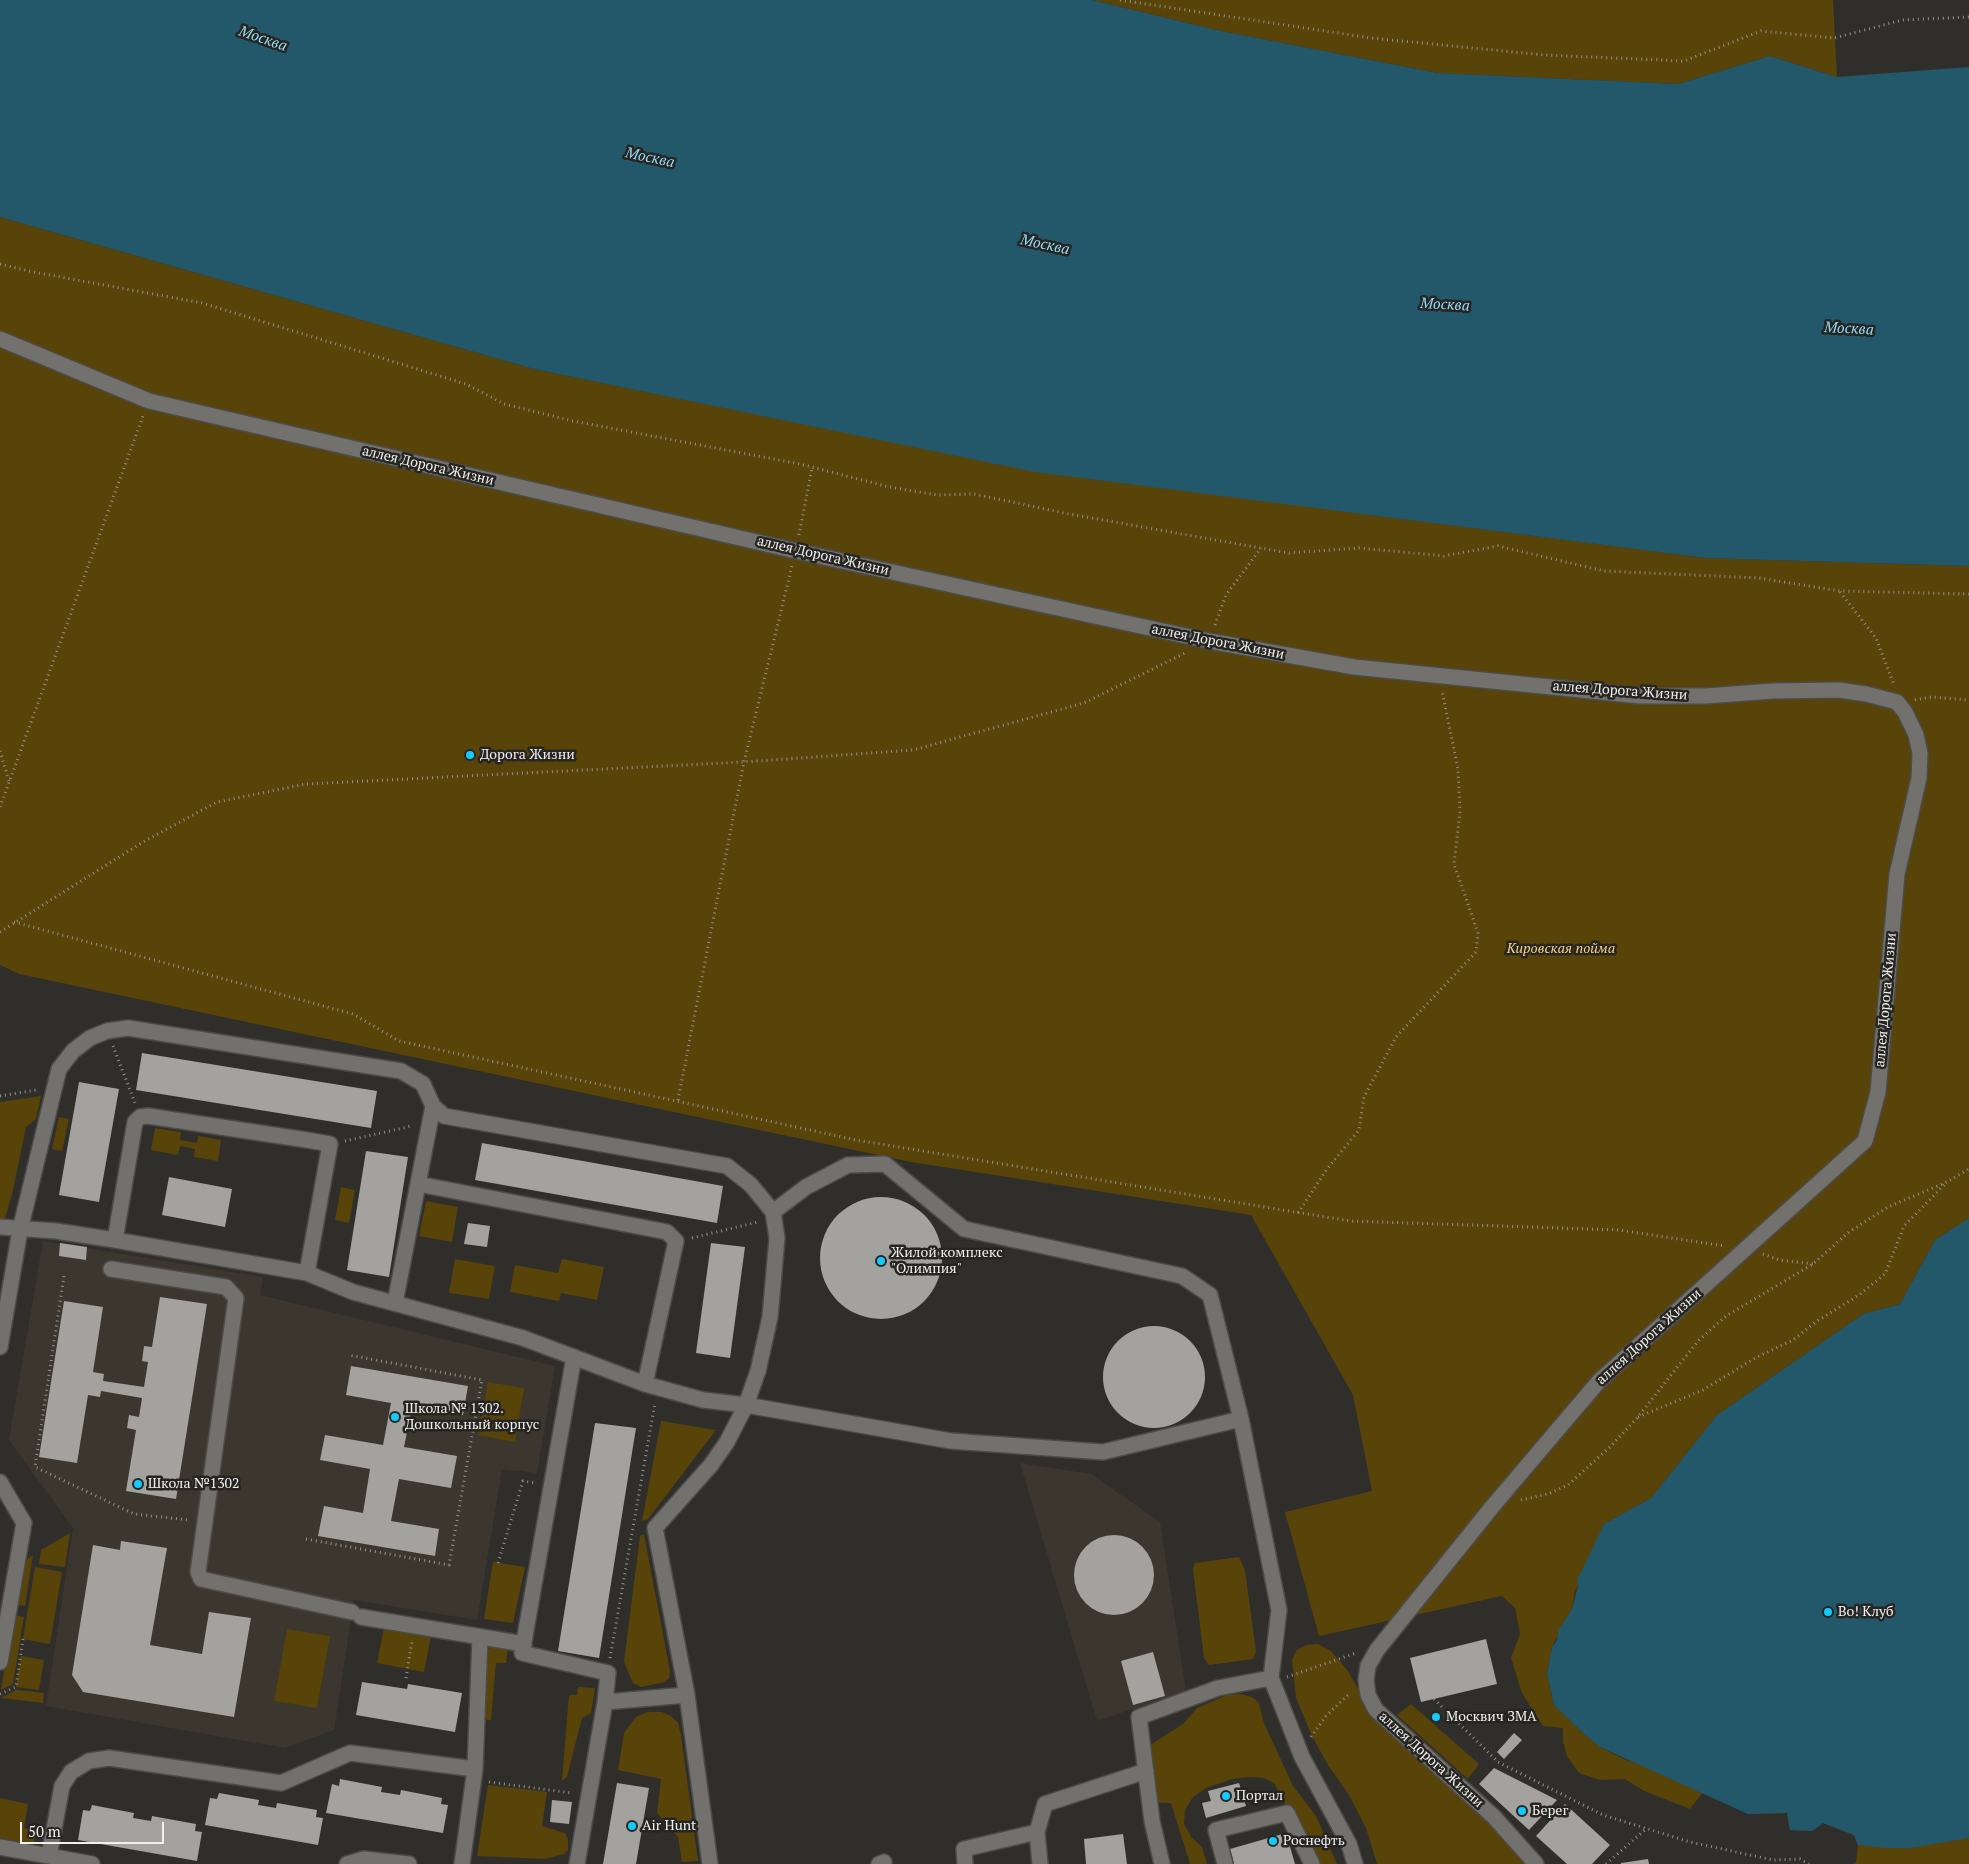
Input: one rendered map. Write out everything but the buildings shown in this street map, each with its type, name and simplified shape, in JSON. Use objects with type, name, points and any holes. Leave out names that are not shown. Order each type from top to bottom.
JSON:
[{"type":"street","name":"аллея Дорога Жизни","points":[[0,339],[149,401],[796,551],[1209,641],[1354,667],[1640,696],[1706,696],[1773,691],[1839,690],[1866,694],[1897,702],[1905,712],[1916,735],[1920,753],[1919,778],[1897,874],[1878,1092],[1865,1142],[1599,1381],[1498,1499],[1382,1644],[1368,1666],[1366,1680],[1368,1695],[1376,1710],[1494,1817],[1536,1864]]},
{"type":"street","points":[[0,1347],[20,1230],[59,1068],[73,1051],[90,1038],[107,1031],[128,1028],[400,1071],[424,1084],[433,1106],[444,1116],[727,1166],[751,1185],[768,1216],[777,1238],[770,1317],[758,1371],[746,1405],[726,1442],[711,1465],[655,1528],[687,1695],[710,1864]]},
{"type":"street","points":[[395,1303],[433,1106]]},
{"type":"street","points":[[114,1240],[136,1122],[140,1117],[148,1116],[330,1144],[307,1273]]},
{"type":"street","points":[[768,1216],[806,1187],[848,1165],[885,1164],[964,1229],[1182,1276],[1210,1295],[1241,1419],[1279,1610],[1271,1678],[1302,1757],[1348,1844],[1354,1864]]},
{"type":"street","points":[[418,1184],[667,1232],[676,1242],[651,1385]]},
{"type":"street","points":[[0,1228],[56,1231],[307,1273],[353,1292],[523,1338],[651,1385],[723,1404],[746,1405],[951,1441],[1103,1452],[1241,1419]]},
{"type":"street","points":[[111,1269],[226,1287],[236,1298],[204,1522],[198,1572],[201,1579],[357,1614],[524,1644]]},
{"type":"street","points":[[574,1357],[522,1653],[608,1673],[605,1702],[577,1864]]},
{"type":"street","points":[[0,1482],[24,1523],[0,1662]]},
{"type":"street","points":[[462,1864],[474,1774],[480,1637]]},
{"type":"street","points":[[1162,1864],[1152,1822],[1139,1716],[1218,1688],[1271,1678]]},
{"type":"street","points":[[605,1702],[687,1695]]},
{"type":"street","points":[[49,1856],[62,1786],[71,1772],[89,1761],[109,1758],[281,1783],[350,1752],[474,1774]]},
{"type":"street","points":[[1040,1864],[1037,1832],[1045,1804],[1146,1771]]},
{"type":"street","points":[[1225,1864],[1216,1830],[1287,1813],[1312,1864]]},
{"type":"street","points":[[965,1864],[964,1848],[1037,1832]]},
{"type":"street","points":[[0,1847],[92,1864]]},
{"type":"street","points":[[347,1864],[364,1859],[409,1864]]},
{"type":"path","points":[[1120,0],[1371,38],[1544,55],[1684,61],[1761,31],[1834,38],[1903,20],[1969,16]]},
{"type":"path","points":[[0,264],[33,272],[202,303],[466,384],[504,404],[573,421],[812,468],[898,489],[937,496],[974,494],[1064,513],[1289,553],[1359,548],[1444,556],[1498,546],[1604,571],[1759,578],[1840,591],[1969,594]]},
{"type":"path","points":[[0,807],[149,401]]},
{"type":"path","points":[[678,1100],[744,762],[796,551],[812,468]]},
{"type":"path","points":[[0,932],[143,842],[217,802],[306,784],[744,762],[913,750],[1084,703],[1209,641],[1226,595],[1262,548]]},
{"type":"path","points":[[1840,591],[1876,638],[1895,688],[1897,702],[1931,697],[1969,700]]},
{"type":"path","points":[[1298,1213],[1327,1169],[1358,1130],[1364,1098],[1396,1037],[1476,952],[1478,933],[1454,864],[1460,812],[1458,769],[1438,676]]},
{"type":"path","points":[[0,751],[9,782]]},
{"type":"path","points":[[14,922],[353,1014],[399,1041],[856,1140],[1350,1221],[1619,1230],[1746,1249],[1780,1260],[1813,1264]]},
{"type":"path","points":[[106,1048],[120,1042]]},
{"type":"path","points":[[112,1044],[140,1117]]},
{"type":"path","points":[[0,1096],[55,1087]]},
{"type":"path","points":[[330,1144],[430,1121]]},
{"type":"path","points":[[1520,1500],[1548,1494],[1568,1485],[1611,1446],[1637,1418],[1698,1341],[1726,1316],[1813,1264],[1849,1232],[1888,1207],[1947,1182],[1969,1169]]},
{"type":"path","points":[[1637,1418],[1703,1390],[1757,1357],[1793,1340],[1816,1321],[1859,1295],[1885,1274],[1904,1226],[1947,1182]]},
{"type":"path","points":[[676,1242],[768,1216]]},
{"type":"path","points":[[64,1276],[35,1467],[134,1514],[204,1522]]},
{"type":"path","points":[[306,1539],[449,1565],[482,1380],[349,1355]]},
{"type":"path","points":[[608,1673],[651,1385]]},
{"type":"path","points":[[498,1563],[523,1481],[553,1485]]},
{"type":"path","points":[[406,1678],[414,1625]]},
{"type":"path","points":[[0,1694],[16,1687],[23,1640]]},
{"type":"path","points":[[1271,1678],[1289,1676],[1382,1644]]},
{"type":"path","points":[[1302,1757],[1312,1736],[1326,1716],[1366,1680]]},
{"type":"path","points":[[1434,1699],[1498,1762],[1602,1815],[1690,1842],[1773,1860],[1800,1859],[1810,1864]]},
{"type":"path","points":[[474,1774],[589,1795]]},
{"type":"path","points":[[1606,1864],[1646,1828]]},
{"type":"shaded area","points":[[43,1241],[263,1277],[260,1295],[555,1366],[537,1473],[502,1469],[477,1620],[354,1600],[334,1730],[285,1748],[46,1706],[73,1528],[9,1440]]},
{"type":"shaded area","points":[[1020,1463],[1091,1474],[1160,1522],[1186,1691],[1097,1721]]},
{"type":"green space","points":[[1092,0],[1833,0],[1837,77],[1770,56],[1678,84],[1438,73],[1221,31]]},
{"type":"green space","name":"Кировская пойма","points":[[0,217],[534,369],[1035,471],[1706,558],[1969,566],[1969,1218],[1935,1240],[1900,1304],[1863,1314],[1717,1415],[1651,1498],[1604,1524],[1575,1592],[1572,1609],[1552,1647],[1547,1674],[1554,1705],[1585,1735],[1600,1747],[1624,1759],[1650,1768],[1969,1287],[1969,1864],[1853,1864],[1856,1863],[1858,1845],[1854,1835],[1823,1823],[1812,1831],[1790,1830],[1787,1813],[1748,1814],[1703,1792],[1690,1809],[1644,1791],[1625,1779],[1600,1780],[1579,1773],[1567,1756],[1563,1742],[1563,1728],[1543,1726],[1522,1693],[1511,1658],[1520,1634],[1515,1608],[1502,1596],[1319,1636],[1285,1512],[1372,1491],[1353,1395],[1251,1215],[911,1162],[19,974],[0,965]]},
{"type":"green space","points":[[41,1096],[36,1119],[26,1127],[12,1195],[4,1221],[0,1220],[0,1102]]},
{"type":"green space","points":[[59,1117],[69,1119],[62,1151],[52,1149]]},
{"type":"green space","points":[[155,1128],[181,1132],[180,1140],[197,1143],[198,1136],[221,1140],[218,1161],[194,1157],[195,1149],[180,1146],[178,1155],[151,1150]]},
{"type":"green space","points":[[341,1187],[355,1190],[349,1223],[335,1220]]},
{"type":"green space","points":[[426,1201],[458,1207],[452,1242],[419,1236]]},
{"type":"green space","points":[[455,1259],[495,1266],[489,1299],[449,1293]]},
{"type":"green space","points":[[562,1259],[604,1267],[597,1300],[561,1293],[559,1301],[510,1292],[515,1265],[558,1273]]},
{"type":"green space","points":[[488,1382],[524,1388],[515,1442],[478,1435]]},
{"type":"green space","points":[[661,1421],[716,1430],[648,1519],[642,1521]]},
{"type":"green space","points":[[70,1533],[65,1567],[39,1564],[41,1550]]},
{"type":"green space","points":[[644,1534],[670,1671],[669,1678],[665,1682],[641,1687],[633,1683],[624,1662],[640,1536]]},
{"type":"green space","points":[[33,1555],[25,1606],[17,1605],[24,1562]]},
{"type":"green space","points":[[1239,1557],[1245,1570],[1256,1652],[1253,1659],[1209,1665],[1204,1658],[1193,1570],[1195,1563]]},
{"type":"green space","points":[[493,1562],[525,1567],[513,1623],[484,1619]]},
{"type":"green space","points":[[35,1567],[62,1572],[50,1644],[23,1639]]},
{"type":"green space","points":[[13,1615],[24,1617],[13,1684],[1,1690]]},
{"type":"green space","points":[[384,1628],[431,1636],[424,1672],[377,1663]]},
{"type":"green space","points":[[287,1629],[330,1636],[317,1708],[274,1701]]},
{"type":"green space","points":[[1318,1644],[1331,1651],[1348,1671],[1371,1712],[1491,1822],[1525,1864],[1377,1864],[1366,1828],[1349,1795],[1328,1765],[1312,1736],[1296,1698],[1292,1659],[1297,1650],[1306,1645]]},
{"type":"green space","points":[[492,1646],[508,1648],[506,1663],[496,1663],[491,1720],[487,1720],[485,1716],[486,1652]]},
{"type":"green space","points":[[21,1656],[44,1660],[39,1690],[16,1687]]},
{"type":"green space","points":[[578,1687],[595,1688],[591,1713],[582,1718],[567,1777],[562,1781],[569,1695],[577,1695]]},
{"type":"green space","points":[[16,1690],[44,1693],[43,1703],[1,1698]]},
{"type":"green space","points":[[1241,1694],[1252,1697],[1259,1703],[1264,1723],[1293,1786],[1316,1816],[1337,1864],[1317,1864],[1274,1783],[1264,1778],[1232,1779],[1206,1788],[1193,1797],[1185,1810],[1184,1824],[1192,1838],[1202,1847],[1207,1864],[1190,1864],[1171,1803],[1155,1803],[1147,1747],[1183,1724],[1197,1708],[1227,1695]]},
{"type":"green space","points":[[1411,1704],[1479,1764],[1468,1779],[1397,1715]]},
{"type":"green space","points":[[647,1712],[662,1712],[671,1716],[678,1723],[698,1861],[682,1862],[678,1837],[657,1813],[661,1779],[618,1770],[624,1733],[636,1717]]},
{"type":"green space","points":[[488,1785],[547,1792],[542,1826],[565,1833],[568,1839],[568,1850],[564,1854],[545,1859],[477,1856]]},
{"type":"green space","points":[[0,1798],[28,1804],[24,1828],[36,1831],[34,1844],[0,1838]]},
{"type":"water","name":"Москва","points":[[0,0],[1092,0],[1221,31],[1438,73],[1678,84],[1770,56],[1837,77],[1969,67],[1969,566],[1706,558],[1035,472],[534,369],[0,217]]},
{"type":"water","name":"Во! Клуб","points":[[1969,1218],[1969,1838],[1910,1848],[1888,1848],[1858,1845],[1854,1835],[1823,1823],[1812,1831],[1790,1830],[1787,1813],[1748,1814],[1600,1747],[1554,1705],[1547,1674],[1552,1647],[1557,1640],[1558,1631],[1572,1609],[1578,1586],[1577,1580],[1604,1524],[1651,1498],[1717,1415],[1863,1314],[1900,1304],[1935,1240]]},
{"type":"place","name":"Дорога Жизни","points":[[470,755]]},
{"type":"place","name":"Жилой комплекс \"Олимпия\"","points":[[881,1261]]},
{"type":"place","name":"Школа № 1302. Дошкольный корпус","points":[[395,1417]]},
{"type":"place","name":"Школа №1302","points":[[138,1484]]},
{"type":"place","name":"Во! Клуб","points":[[1828,1612]]},
{"type":"place","name":"Москвич ЗМА","points":[[1436,1717]]},
{"type":"place","name":"Портал","points":[[1226,1796]]},
{"type":"place","name":"Берег","points":[[1522,1811]]},
{"type":"place","name":"Air Hunt","points":[[632,1826]]},
{"type":"place","name":"Роснефть","points":[[1273,1841]]}]
